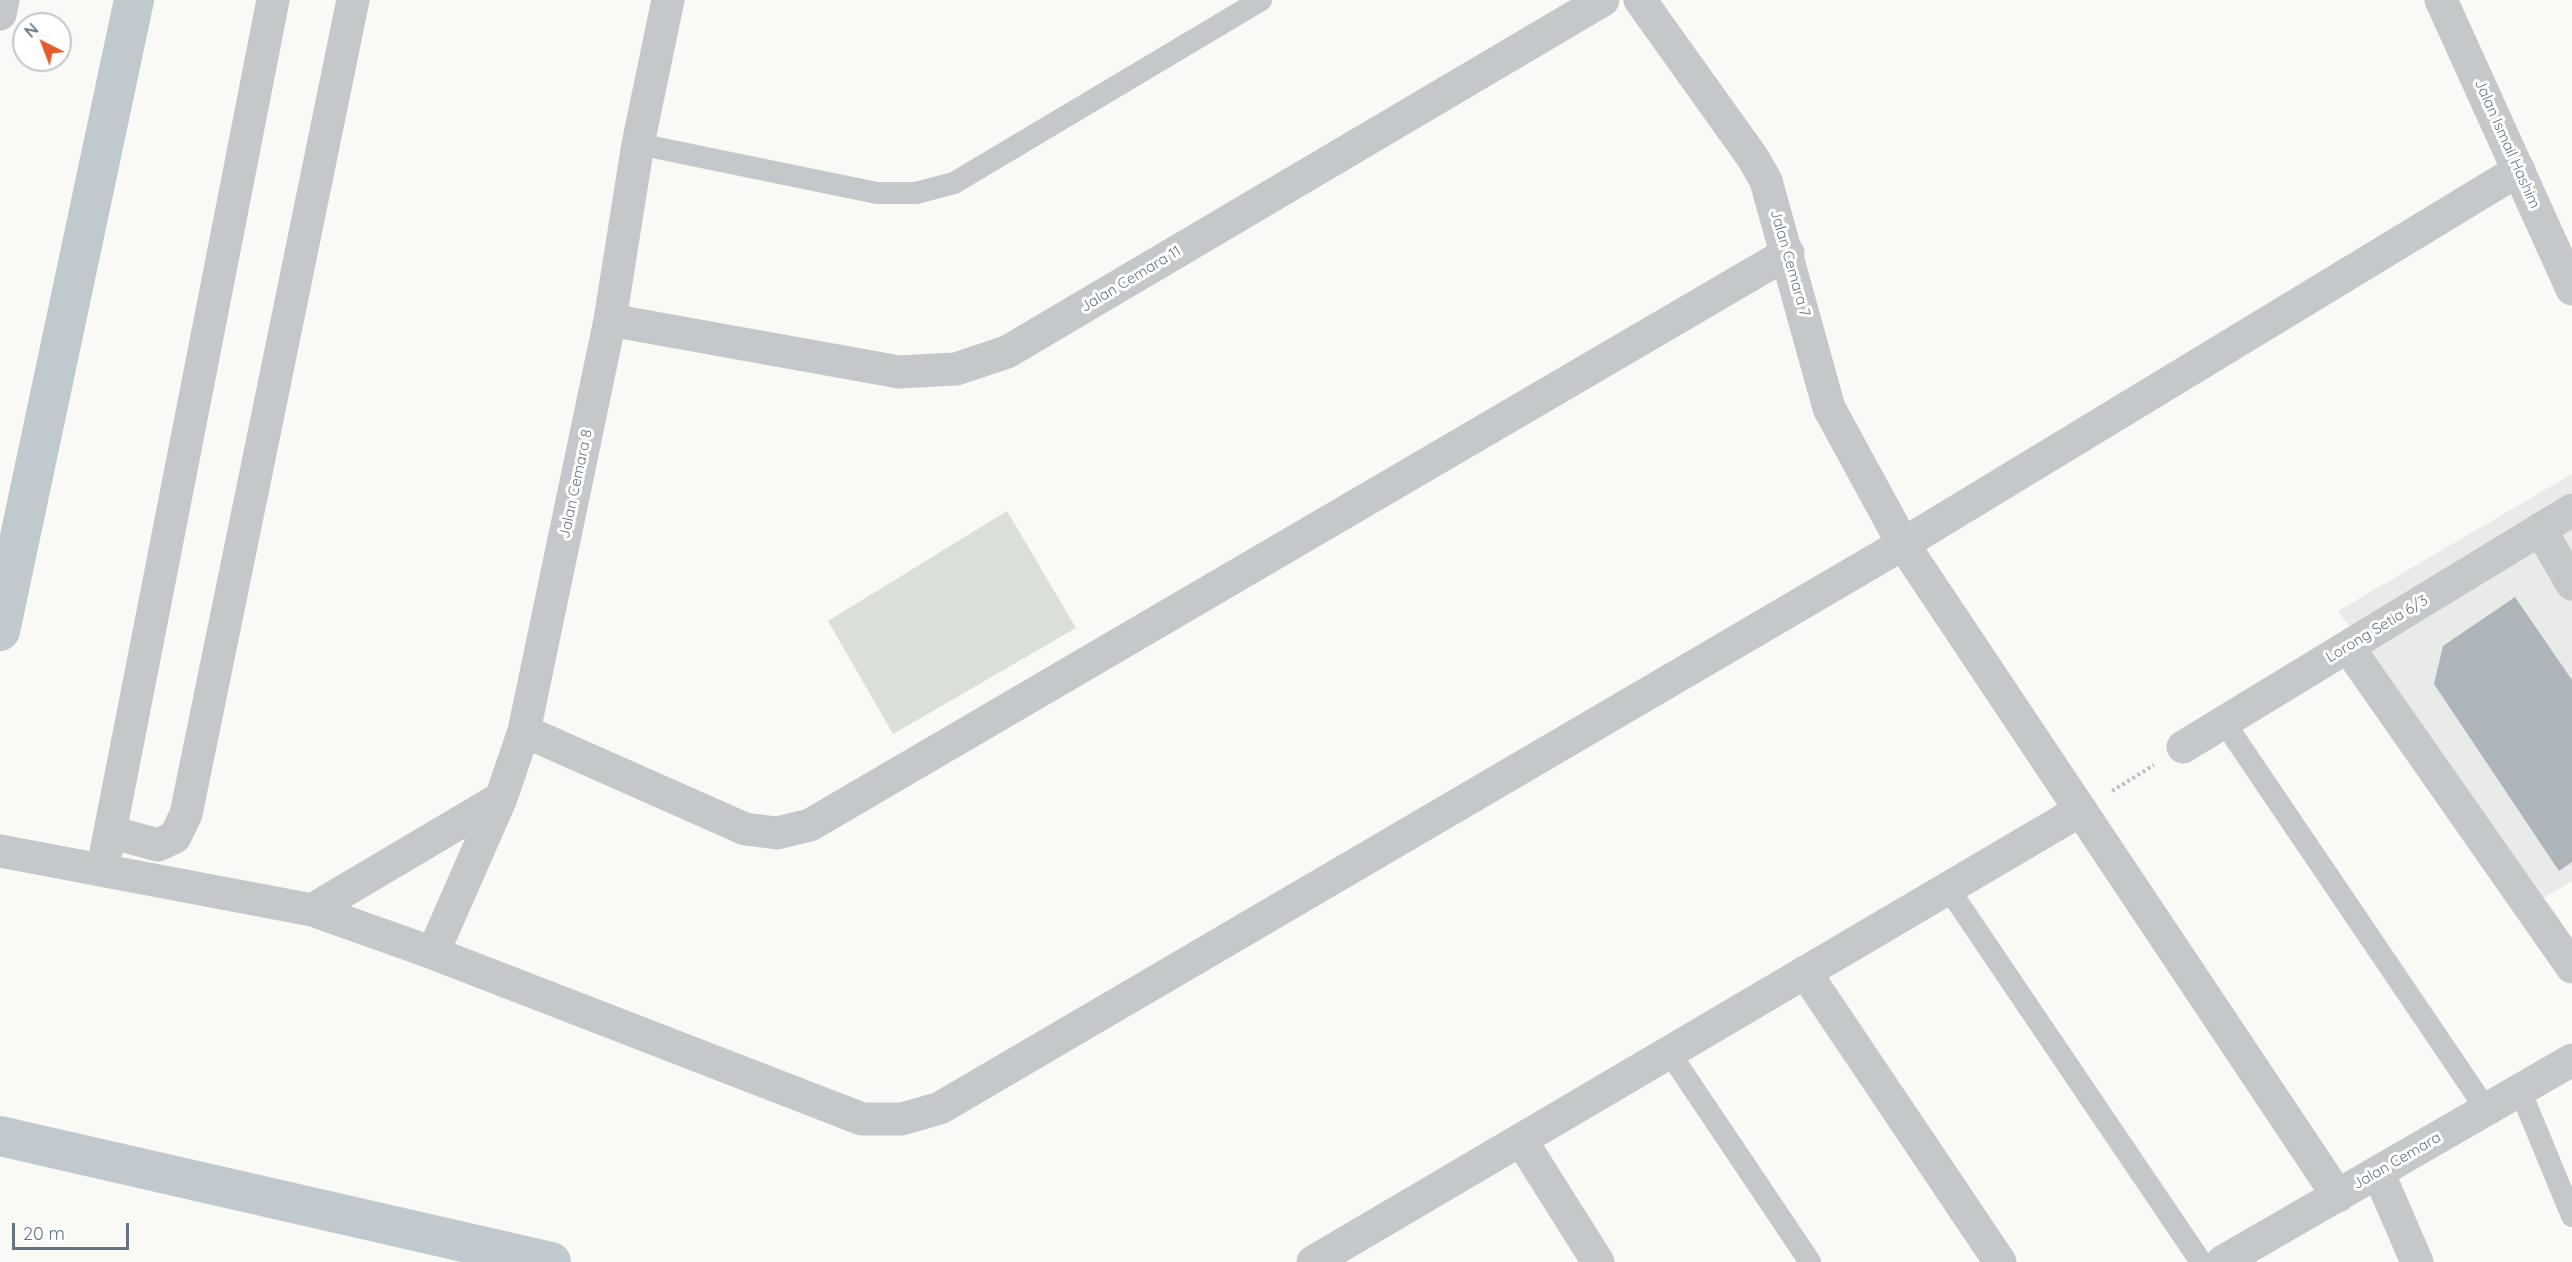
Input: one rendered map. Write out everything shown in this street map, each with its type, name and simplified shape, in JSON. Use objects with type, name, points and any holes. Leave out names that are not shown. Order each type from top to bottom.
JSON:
[{"type":"street","points":[[0,14],[3,0]]},
{"type":"street","points":[[102,871],[273,0]]},
{"type":"street","points":[[110,832],[158,845],[175,837],[186,814],[353,0]]},
{"type":"street","name":"Jalan Cemara 8","points":[[434,953],[501,798],[524,731],[610,320],[638,144],[668,0]]},
{"type":"street","name":"Jalan Cemara 11","points":[[610,320],[899,372],[956,369],[1007,352],[1603,0]]},
{"type":"street","name":"Jalan Cemara 7","points":[[1640,0],[1754,158],[1766,181],[1788,253],[1829,408],[1903,544],[2338,1196]]},
{"type":"street","name":"Jalan Ismail Hashim","points":[[2441,0],[2572,289]]},
{"type":"street","points":[[0,852],[312,910],[434,953],[862,1119],[902,1119],[940,1108],[1903,544],[2519,170]]},
{"type":"street","points":[[524,731],[745,828],[777,833],[810,825],[1788,253]]},
{"type":"street","name":"Lorong Setia 6/3","points":[[2183,747],[2572,510]]},
{"type":"street","points":[[2541,529],[2572,584]]},
{"type":"street","points":[[2348,647],[2572,967]]},
{"type":"street","points":[[312,910],[501,798]]},
{"type":"street","points":[[1313,1262],[2081,810]]},
{"type":"street","points":[[1805,972],[2000,1262]]},
{"type":"street","name":"Jalan Cemara","points":[[2222,1262],[2258,1253],[2338,1196],[2572,1060]]},
{"type":"street","points":[[1521,1140],[1598,1262]]},
{"type":"street","points":[[2378,1172],[2416,1262]]},
{"type":"lane","points":[[638,144],[877,193],[916,193],[954,183],[1261,0]]},
{"type":"lane","points":[[2224,722],[2486,1110]]},
{"type":"lane","points":[[1948,888],[2201,1262]]},
{"type":"lane","points":[[1669,1052],[1810,1262]]},
{"type":"lane","points":[[2520,1090],[2572,1216]]},
{"type":"path","points":[[2081,810],[2183,747]]},
{"type":"shaded area","points":[[2572,474],[2572,881],[2544,898],[2338,611]]},
{"type":"shaded area","points":[[1007,511],[1076,628],[893,734],[828,621]]},
{"type":"building","points":[[2515,597],[2572,680],[2572,862],[2559,871],[2434,684],[2443,646]]},
{"type":"waterway","points":[[0,631],[134,0]]},
{"type":"waterway","points":[[0,1136],[551,1262]]}]
